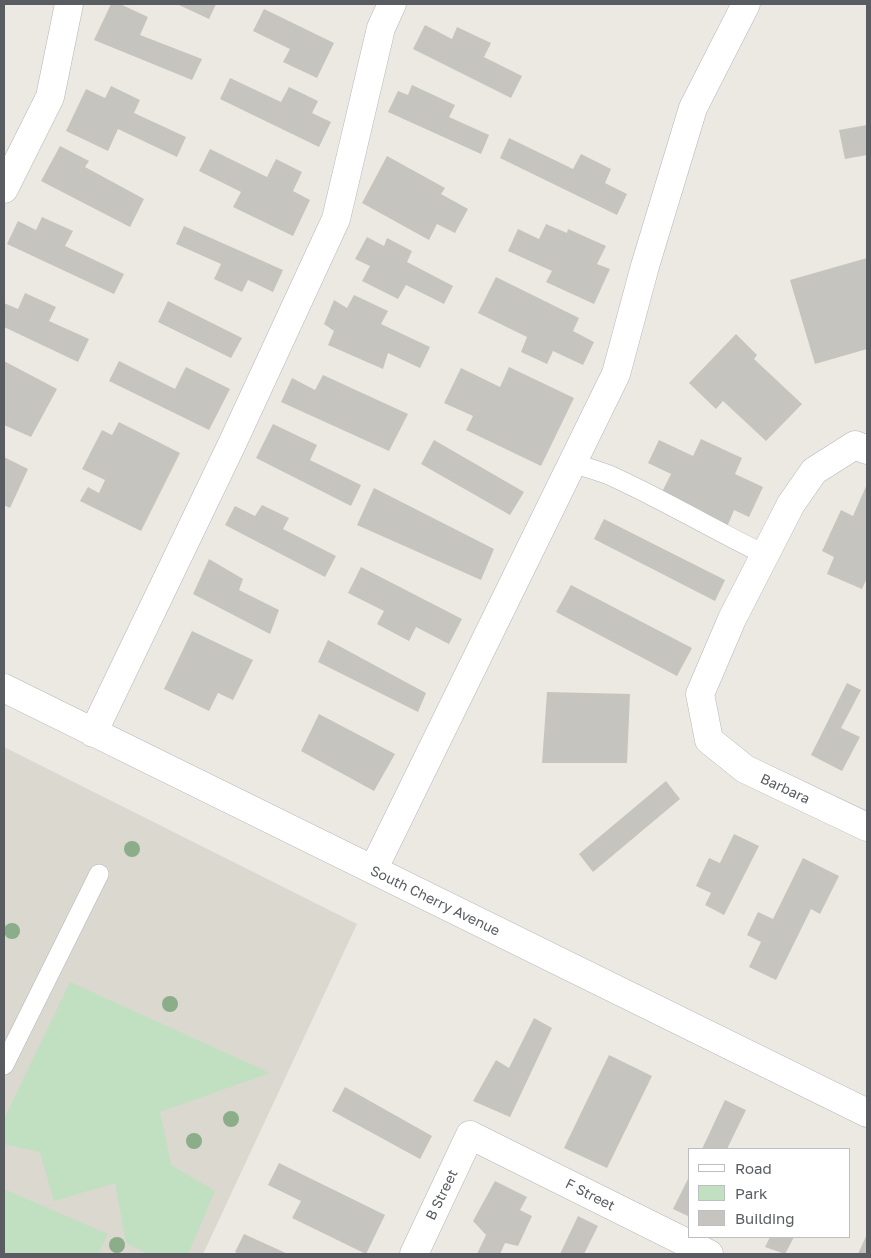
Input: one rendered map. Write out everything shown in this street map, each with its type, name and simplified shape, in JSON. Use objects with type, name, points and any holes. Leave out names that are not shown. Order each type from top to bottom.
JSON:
[{"type":"street","points":[[4,189],[50,97],[69,4]]},
{"type":"street","points":[[93,733],[224,462],[336,219],[381,28],[392,4]]},
{"type":"street","points":[[373,870],[616,374],[644,266],[693,108],[746,4]]},
{"type":"street","points":[[766,555],[791,504],[814,471],[861,448]]},
{"type":"street","name":"Barbara","points":[[766,555],[732,619],[700,694],[709,740],[745,770],[867,828]]},
{"type":"street","name":"South Cherry Avenue","points":[[4,688],[867,1113]]},
{"type":"street","name":"B Street","points":[[414,1254],[470,1135]]},
{"type":"street","name":"F Street","points":[[470,1135],[709,1254]]},
{"type":"lane","points":[[572,463],[607,474],[637,488],[731,539],[766,555]]},
{"type":"lane","points":[[4,1065],[99,874]]},
{"type":"shaded area","points":[[4,747],[357,924],[203,1254],[4,1254]]},
{"type":"green space","points":[[70,982],[270,1073],[160,1112],[171,1165],[215,1191],[188,1254],[148,1254],[126,1243],[115,1183],[54,1201],[40,1152],[4,1144],[4,1119]]},
{"type":"green space","points":[[4,1189],[108,1234],[98,1254],[4,1254]]},
{"type":"building","points":[[111,4],[120,4],[148,17],[140,35],[202,59],[192,80],[94,40]]},
{"type":"building","points":[[177,4],[216,4],[209,19]]},
{"type":"building","points":[[264,9],[334,43],[317,78],[283,62],[290,49],[253,31]]},
{"type":"building","points":[[425,25],[452,39],[457,27],[491,43],[484,57],[522,76],[511,98],[413,49]]},
{"type":"building","points":[[230,78],[281,102],[289,87],[318,101],[312,113],[331,122],[319,147],[220,99]]},
{"type":"building","points":[[412,85],[455,105],[449,117],[489,135],[481,154],[388,112],[398,91],[408,95]]},
{"type":"building","points":[[111,86],[140,100],[134,113],[186,137],[177,157],[118,129],[108,151],[66,131],[86,89],[105,98]]},
{"type":"building","points":[[867,125],[867,155],[845,159],[839,130]]},
{"type":"building","points":[[509,138],[573,169],[581,154],[611,169],[605,183],[627,194],[617,215],[500,158]]},
{"type":"building","points":[[60,146],[89,161],[85,167],[144,199],[130,227],[41,181]]},
{"type":"building","points":[[210,149],[267,177],[276,159],[302,172],[293,191],[310,200],[293,236],[233,207],[241,192],[199,171]]},
{"type":"building","points":[[387,156],[445,188],[441,194],[468,209],[455,233],[437,224],[429,240],[362,203]]},
{"type":"building","points":[[42,217],[73,231],[65,246],[124,274],[114,294],[7,244],[18,221],[36,230]]},
{"type":"building","points":[[546,224],[567,233],[568,229],[606,246],[597,264],[610,269],[594,304],[546,282],[552,271],[508,251],[518,229],[539,239]]},
{"type":"building","points":[[184,226],[283,270],[273,292],[248,280],[242,292],[214,279],[221,264],[176,244]]},
{"type":"building","points":[[367,237],[384,246],[387,238],[412,251],[407,262],[453,286],[444,304],[406,285],[398,299],[362,281],[370,266],[355,259]]},
{"type":"building","points":[[867,258],[867,349],[815,364],[790,280]]},
{"type":"building","points":[[496,277],[579,318],[573,331],[594,342],[583,365],[553,351],[547,364],[521,352],[527,337],[478,313]]},
{"type":"building","points":[[25,293],[56,307],[49,321],[89,339],[78,362],[4,327],[4,303],[18,309]]},
{"type":"building","points":[[354,295],[388,311],[381,324],[430,347],[420,368],[388,353],[383,369],[328,345],[334,331],[324,324],[334,300],[347,308]]},
{"type":"building","points":[[168,301],[242,338],[231,358],[158,322]]},
{"type":"building","points":[[736,334],[757,355],[754,359],[802,404],[766,441],[723,401],[716,409],[689,383]]},
{"type":"building","points":[[4,361],[57,389],[31,437],[4,425]]},
{"type":"building","points":[[119,361],[175,389],[186,367],[230,389],[209,430],[109,381]]},
{"type":"building","points":[[509,367],[574,398],[541,466],[466,430],[473,416],[444,403],[461,368],[500,387]]},
{"type":"building","points":[[323,375],[408,414],[389,451],[281,402],[292,378],[315,390]]},
{"type":"building","points":[[119,422],[180,453],[141,531],[80,501],[88,487],[99,493],[105,480],[82,469],[102,430],[112,435]]},
{"type":"building","points":[[273,424],[317,445],[310,460],[361,485],[351,506],[256,458]]},
{"type":"building","points":[[701,439],[742,458],[735,474],[763,487],[749,517],[734,510],[727,527],[660,496],[671,474],[648,463],[659,440],[693,456]]},
{"type":"building","points":[[434,440],[524,492],[510,515],[421,464]]},
{"type":"building","points":[[4,457],[28,469],[10,508],[4,505]]},
{"type":"building","points":[[867,484],[867,578],[862,589],[827,574],[834,557],[822,551],[841,510],[853,516]]},
{"type":"building","points":[[374,488],[494,549],[481,580],[357,525]]},
{"type":"building","points":[[262,505],[289,518],[283,529],[336,556],[325,577],[225,525],[235,506],[255,516]]},
{"type":"building","points":[[604,519],[725,580],[715,601],[594,539]]},
{"type":"building","points":[[209,559],[243,579],[239,590],[279,610],[270,634],[193,594]]},
{"type":"building","points":[[361,567],[462,619],[449,644],[416,627],[409,641],[377,624],[384,611],[348,593]]},
{"type":"building","points":[[571,585],[692,648],[677,676],[556,612]]},
{"type":"building","points":[[192,631],[253,660],[233,700],[218,693],[209,711],[164,689]]},
{"type":"building","points":[[328,640],[426,693],[418,712],[318,662]]},
{"type":"building","points":[[847,683],[861,690],[841,728],[860,737],[842,771],[811,755]]},
{"type":"building","points":[[547,692],[630,694],[627,763],[542,763]]},
{"type":"building","points":[[319,714],[395,754],[374,791],[301,751]]},
{"type":"building","points":[[666,781],[680,799],[593,872],[579,854]]},
{"type":"building","points":[[734,834],[759,846],[724,915],[705,905],[711,893],[696,886],[709,858],[720,863]]},
{"type":"building","points":[[803,858],[839,876],[820,914],[811,909],[776,980],[749,967],[761,942],[747,935],[758,912],[773,919]]},
{"type":"building","points":[[534,1018],[552,1028],[510,1117],[473,1101],[496,1060],[509,1068]]},
{"type":"building","points":[[609,1055],[652,1076],[607,1168],[564,1148]]},
{"type":"building","points":[[345,1087],[432,1136],[420,1159],[332,1111]]},
{"type":"building","points":[[725,1100],[746,1110],[727,1148],[702,1148]]},
{"type":"building","points":[[279,1163],[385,1215],[366,1254],[292,1218],[301,1201],[268,1185]]},
{"type":"building","points":[[688,1179],[688,1216],[673,1209]]},
{"type":"building","points":[[495,1181],[527,1197],[520,1210],[532,1216],[518,1246],[505,1243],[500,1254],[477,1254],[486,1235],[473,1221]]},
{"type":"building","points":[[578,1216],[598,1226],[584,1254],[560,1254]]},
{"type":"building","points":[[244,1234],[288,1254],[240,1254],[235,1252]]},
{"type":"building","points":[[867,1234],[867,1254],[858,1254]]},
{"type":"building","points":[[770,1238],[793,1238],[785,1254],[765,1247]]}]
